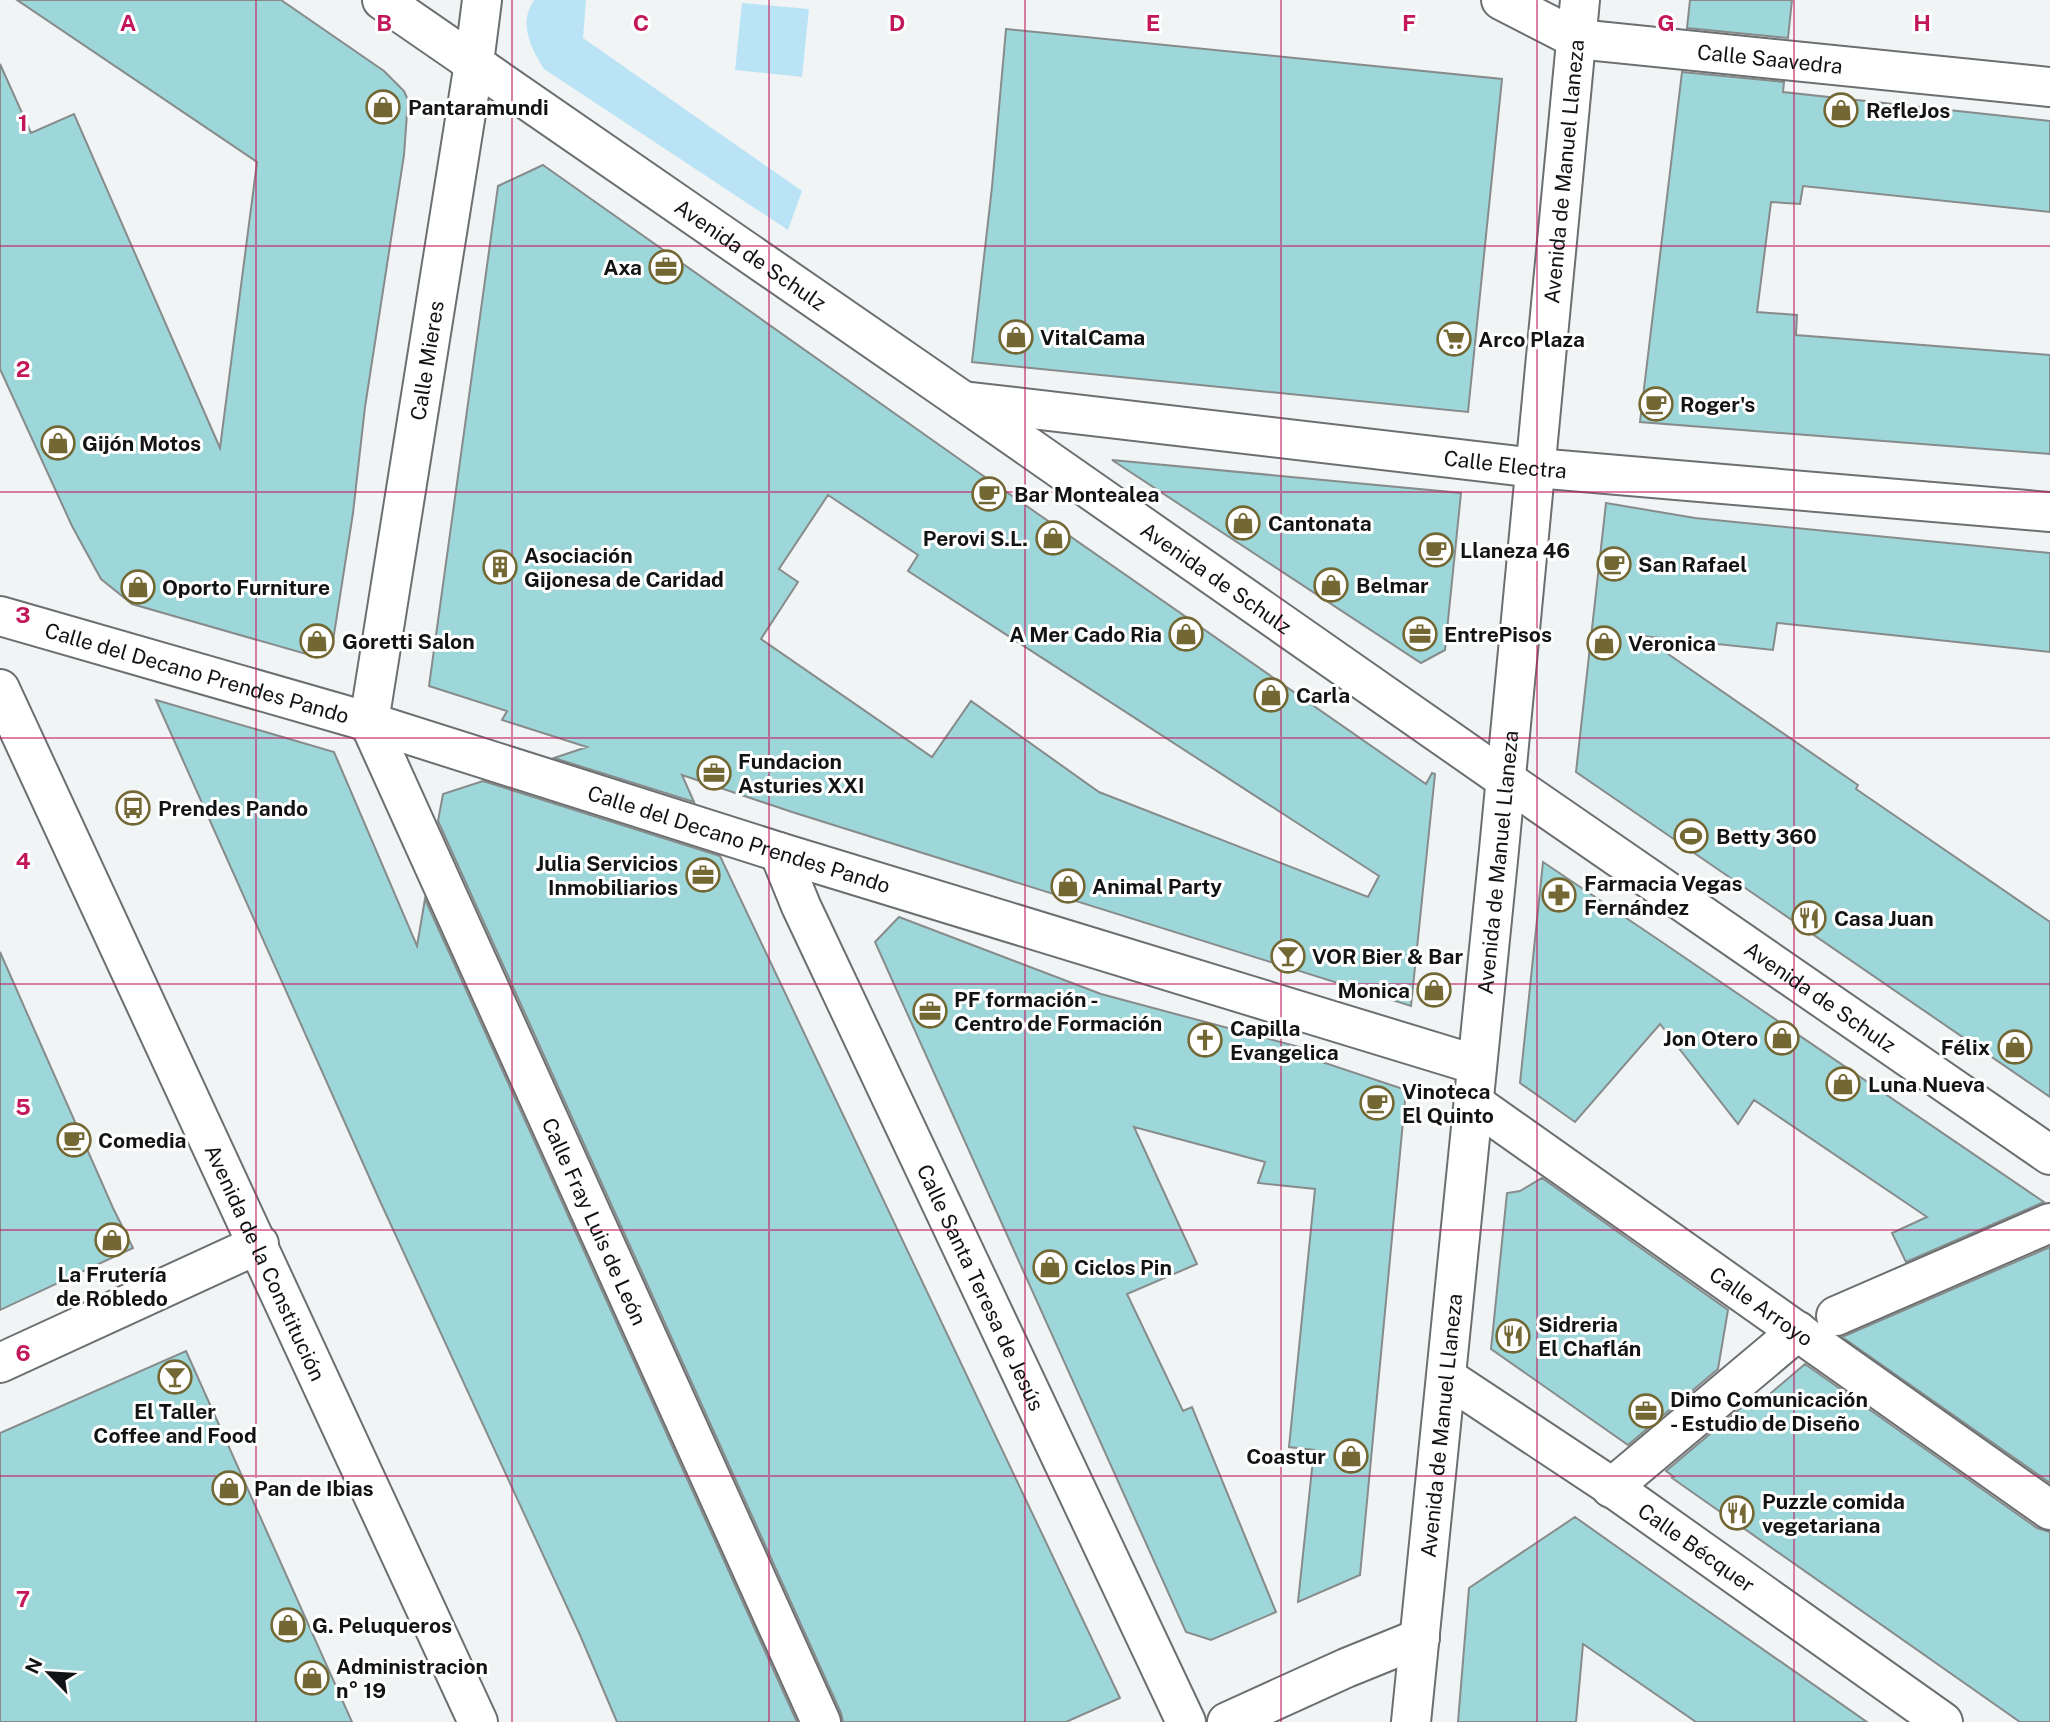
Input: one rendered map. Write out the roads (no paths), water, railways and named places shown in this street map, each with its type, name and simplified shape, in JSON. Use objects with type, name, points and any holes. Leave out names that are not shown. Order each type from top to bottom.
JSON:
[{"type":"street","name":"Avenida de Schulz","points":[[382,0],[2050,1155]]},
{"type":"street","name":"Calle Mieres","points":[[369,722],[482,0]]},
{"type":"street","name":"Calle Saavedra","points":[[1501,0],[1577,38],[2050,87]]},
{"type":"street","name":"Avenida de Manuel Llaneza","points":[[1411,1722],[1506,780],[1580,0]]},
{"type":"street","name":"Calle Electra","points":[[963,401],[1536,468],[2050,512]]},
{"type":"street","name":"Calle del Decano Prendes Pando","points":[[0,617],[369,722],[779,852],[1477,1065]]},
{"type":"street","name":"Avenida de la Constitución","points":[[0,689],[478,1722]]},
{"type":"street","name":"Calle Fray Luis de León","points":[[369,722],[821,1722]]},
{"type":"street","name":"Calle Santa Teresa de Jesús","points":[[779,852],[801,906],[1186,1722]]},
{"type":"street","name":"Calle Arroyo","points":[[1474,1103],[2050,1510]]},
{"type":"street","points":[[1836,1316],[2050,1223]]},
{"type":"street","points":[[0,1363],[259,1244]]},
{"type":"street","points":[[1611,1488],[1798,1331]]},
{"type":"street","name":"Calle Bécquer","points":[[1446,1377],[1611,1488],[1943,1722]]},
{"type":"street","points":[[1227,1722],[1420,1638]]},
{"type":"place","name":"Pantaramundi","points":[[383,107]]},
{"type":"place","name":"RefleJos","points":[[1841,110]]},
{"type":"place","name":"Axa","points":[[666,267]]},
{"type":"place","name":"VitalCama","points":[[1016,337]]},
{"type":"place","name":"Arco Plaza","points":[[1454,339]]},
{"type":"place","name":"Roger's","points":[[1656,404]]},
{"type":"place","name":"Gijón Motos","points":[[58,443]]},
{"type":"place","name":"Bar Montealea","points":[[989,494]]},
{"type":"place","name":"Cantonata","points":[[1243,523]]},
{"type":"place","name":"Perovi S.L.","points":[[1053,538]]},
{"type":"place","name":"Llaneza 46","points":[[1436,550]]},
{"type":"place","name":"San Rafael","points":[[1614,564]]},
{"type":"place","name":"Asociación Gijonesa de Caridad","points":[[500,567]]},
{"type":"place","name":"Belmar","points":[[1331,585]]},
{"type":"place","name":"Oporto Furniture","points":[[138,587]]},
{"type":"place","name":"A Mer Cado Ria","points":[[1186,634]]},
{"type":"place","name":"EntrePisos","points":[[1420,634]]},
{"type":"place","name":"Goretti Salon","points":[[317,641]]},
{"type":"place","name":"Veronica","points":[[1604,643]]},
{"type":"place","name":"Carla","points":[[1271,695]]},
{"type":"place","name":"Fundacion Asturies XXI","points":[[714,773]]},
{"type":"place","name":"Prendes Pando","points":[[133,808]]},
{"type":"place","name":"Betty 360","points":[[1691,836]]},
{"type":"place","name":"Julia Servicios Inmobiliarios","points":[[703,875]]},
{"type":"place","name":"Animal Party","points":[[1068,886]]},
{"type":"place","name":"Farmacia Vegas Fernández","points":[[1559,895]]},
{"type":"place","name":"Casa Juan","points":[[1809,918]]},
{"type":"place","name":"VOR Bier & Bar","points":[[1288,956]]},
{"type":"place","name":"Monica","points":[[1434,990]]},
{"type":"place","name":"PF formación - Centro de Formación","points":[[930,1011]]},
{"type":"place","name":"Jon Otero","points":[[1782,1038]]},
{"type":"place","name":"Capilla Evangelica","points":[[1205,1040]]},
{"type":"place","name":"Félix","points":[[2015,1047]]},
{"type":"place","name":"Luna Nueva","points":[[1843,1084]]},
{"type":"place","name":"Vinoteca El Quinto","points":[[1377,1103]]},
{"type":"place","name":"Comedia","points":[[74,1140]]},
{"type":"place","name":"La Frutería de Robledo","points":[[112,1240]]},
{"type":"place","name":"Ciclos Pin","points":[[1050,1267]]},
{"type":"place","name":"Sidreria El Chaflán","points":[[1513,1336]]},
{"type":"place","name":"El Taller Coffee and Food","points":[[175,1377]]},
{"type":"place","name":"Dimo Comunicación - Estudio de Diseño","points":[[1646,1411]]},
{"type":"place","name":"Coastur","points":[[1351,1456]]},
{"type":"place","name":"Pan de Ibias","points":[[229,1488]]},
{"type":"place","name":"Puzzle comida vegetariana","points":[[1737,1513]]},
{"type":"place","name":"G. Peluqueros","points":[[288,1625]]},
{"type":"place","name":"Administracion n° 19","points":[[312,1678]]}]
